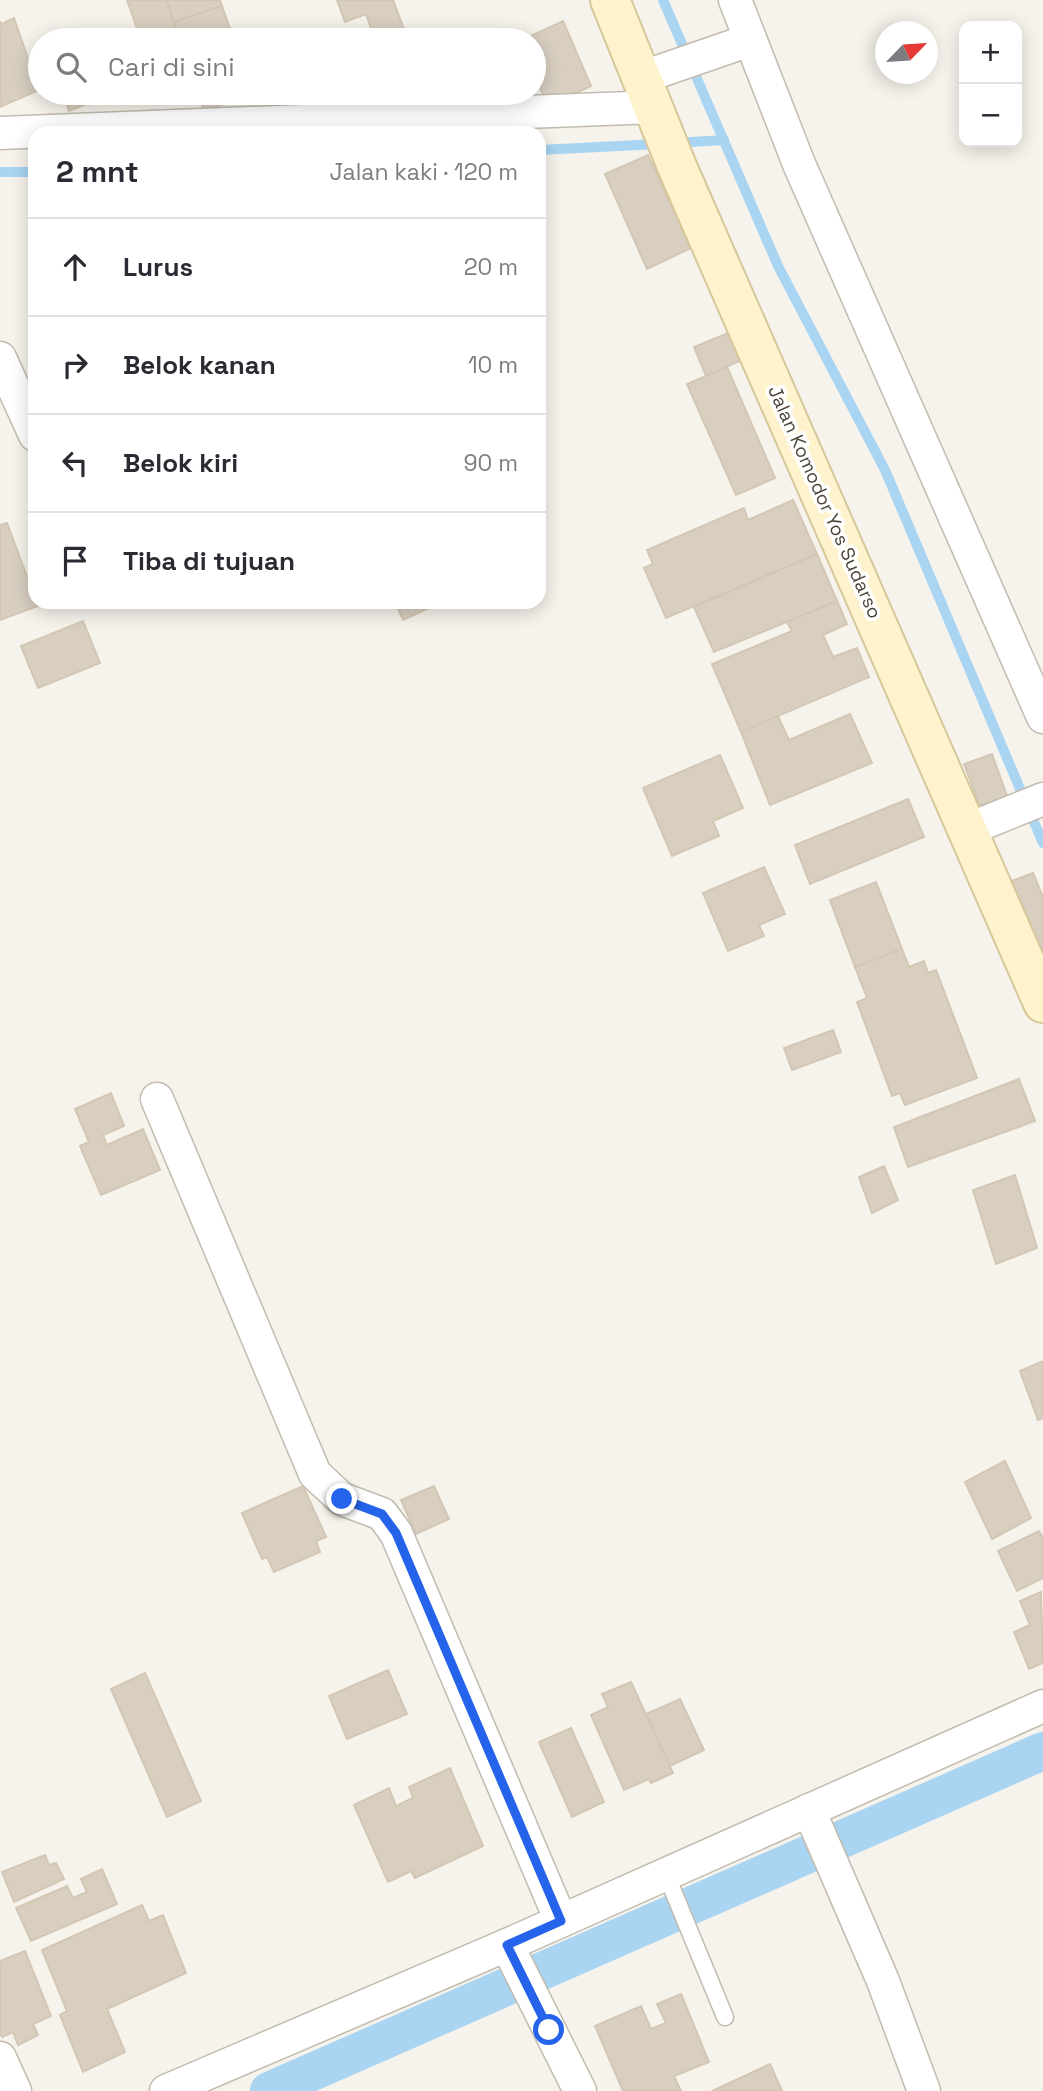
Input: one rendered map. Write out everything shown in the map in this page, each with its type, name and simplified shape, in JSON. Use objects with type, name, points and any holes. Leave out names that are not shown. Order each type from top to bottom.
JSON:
[{"type":"street","name":"Jalan Komodor Yos Sudarso","points":[[610,0],[655,95],[678,169],[1043,1003]]},
{"type":"street","points":[[735,0],[740,44],[799,164],[1043,717]]},
{"type":"street","points":[[546,101],[655,95],[740,44]]},
{"type":"street","points":[[121,126],[483,105]]},
{"type":"street","points":[[0,133],[28,131]]},
{"type":"street","points":[[0,358],[28,420]]},
{"type":"street","points":[[969,829],[1043,799]]},
{"type":"street","points":[[157,1099],[315,1474],[342,1499],[382,1514],[396,1533],[561,1921]]},
{"type":"street","points":[[166,2091],[511,1954],[561,1921],[668,1880],[813,1818],[1043,1706]]},
{"type":"street","points":[[813,1818],[839,1875],[924,2091]]},
{"type":"street","points":[[511,1954],[580,2091]]},
{"type":"street","points":[[0,2058],[15,2091]]},
{"type":"lane","points":[[668,1880],[725,2017]]},
{"type":"building","points":[[127,0],[167,0],[177,28],[137,28]]},
{"type":"building","points":[[167,0],[220,0],[222,6],[174,22]]},
{"type":"building","points":[[337,0],[393,0],[404,28],[371,28],[366,14],[345,22]]},
{"type":"building","points":[[222,6],[230,28],[176,28],[174,22]]},
{"type":"building","points":[[14,18],[28,58],[28,95],[0,107],[0,22],[2,24]]},
{"type":"building","points":[[563,21],[591,86],[548,106],[546,101],[546,29]]},
{"type":"building","points":[[67,105],[84,105],[69,111]]},
{"type":"building","points":[[202,105],[221,105],[204,111]]},
{"type":"building","points":[[648,155],[691,248],[647,269],[605,174]]},
{"type":"building","points":[[733,331],[744,359],[706,376],[694,347]]},
{"type":"building","points":[[727,367],[775,478],[736,495],[687,384]]},
{"type":"building","points":[[793,500],[817,554],[666,618],[644,568],[653,564],[647,550],[744,508],[748,520]]},
{"type":"building","points":[[7,523],[28,579],[30,609],[0,620],[0,525]]},
{"type":"building","points":[[817,554],[837,601],[714,652],[694,607]]},
{"type":"building","points":[[837,601],[847,624],[823,635],[833,657],[857,648],[869,677],[741,732],[712,664],[792,631],[787,622]]},
{"type":"building","points":[[398,609],[427,609],[403,620]]},
{"type":"building","points":[[83,621],[100,663],[38,688],[21,646]]},
{"type":"building","points":[[850,714],[872,763],[770,805],[741,732],[778,716],[789,740]]},
{"type":"building","points":[[992,754],[1007,796],[980,806],[964,764]]},
{"type":"building","points":[[720,755],[743,808],[713,821],[719,836],[672,856],[643,788]]},
{"type":"building","points":[[908,799],[924,837],[810,884],[795,845]]},
{"type":"building","points":[[764,867],[785,914],[759,925],[764,936],[728,951],[703,893]]},
{"type":"building","points":[[1033,873],[1043,897],[1043,962],[1009,882]]},
{"type":"building","points":[[876,882],[902,949],[855,967],[830,900]]},
{"type":"building","points":[[902,949],[909,967],[924,961],[928,973],[936,970],[977,1078],[905,1105],[900,1093],[892,1096],[857,1002],[867,998],[855,967]]},
{"type":"building","points":[[833,1030],[841,1052],[792,1070],[784,1048]]},
{"type":"building","points":[[1019,1079],[1035,1121],[908,1167],[894,1127]]},
{"type":"building","points":[[111,1093],[124,1126],[103,1135],[107,1145],[143,1129],[160,1170],[101,1195],[80,1146],[89,1142],[75,1109]]},
{"type":"building","points":[[884,1166],[898,1200],[872,1213],[859,1177]]},
{"type":"building","points":[[1015,1175],[1037,1248],[996,1264],[973,1190]]},
{"type":"building","points":[[1043,1361],[1043,1418],[1038,1420],[1020,1371]]},
{"type":"building","points":[[1005,1461],[1031,1518],[992,1539],[965,1482]]},
{"type":"building","points":[[303,1486],[326,1537],[316,1541],[320,1552],[274,1572],[267,1557],[262,1559],[242,1513]]},
{"type":"building","points":[[434,1486],[449,1519],[416,1534],[401,1500]]},
{"type":"building","points":[[1039,1531],[1043,1538],[1043,1578],[1017,1591],[998,1551]]},
{"type":"building","points":[[1041,1592],[1043,1663],[1029,1669],[1014,1632],[1030,1625],[1020,1601]]},
{"type":"building","points":[[388,1670],[407,1714],[347,1739],[329,1696]]},
{"type":"building","points":[[145,1673],[201,1801],[167,1817],[111,1689]]},
{"type":"building","points":[[631,1682],[673,1773],[651,1783],[649,1779],[624,1790],[591,1715],[608,1707],[602,1694]]},
{"type":"building","points":[[680,1699],[704,1750],[670,1766],[646,1714]]},
{"type":"building","points":[[571,1728],[604,1802],[572,1817],[539,1742]]},
{"type":"building","points":[[450,1768],[483,1846],[415,1878],[411,1871],[388,1882],[354,1805],[389,1788],[396,1806],[413,1798],[409,1787]]},
{"type":"building","points":[[45,1855],[49,1865],[56,1863],[64,1879],[14,1902],[2,1872]]},
{"type":"building","points":[[102,1869],[117,1904],[31,1941],[16,1908],[67,1886],[73,1898],[87,1892],[81,1879]]},
{"type":"building","points":[[142,1905],[149,1921],[163,1915],[186,1973],[107,2009],[125,2052],[83,2072],[60,2015],[67,2011],[42,1950]]},
{"type":"building","points":[[25,1951],[51,2016],[33,2024],[38,2035],[18,2045],[13,2032],[2,2037],[0,2032],[0,1961]]},
{"type":"building","points":[[681,1994],[709,2062],[674,2076],[681,2091],[623,2091],[595,2026],[641,2006],[651,2029],[666,2023],[657,2004]]},
{"type":"building","points":[[770,2064],[782,2091],[712,2091]]},
{"type":"waterway","points":[[663,0],[778,266],[885,470],[1043,843]]},
{"type":"waterway","points":[[675,143],[724,140]]},
{"type":"waterway","points":[[546,150],[659,144]]},
{"type":"waterway","points":[[0,172],[28,172]]},
{"type":"waterway","points":[[269,2091],[1043,1751]]},
{"type":"route","points":[[342,1499],[368,1506],[382,1514],[396,1533],[561,1921],[507,1945],[549,2030]]}]
